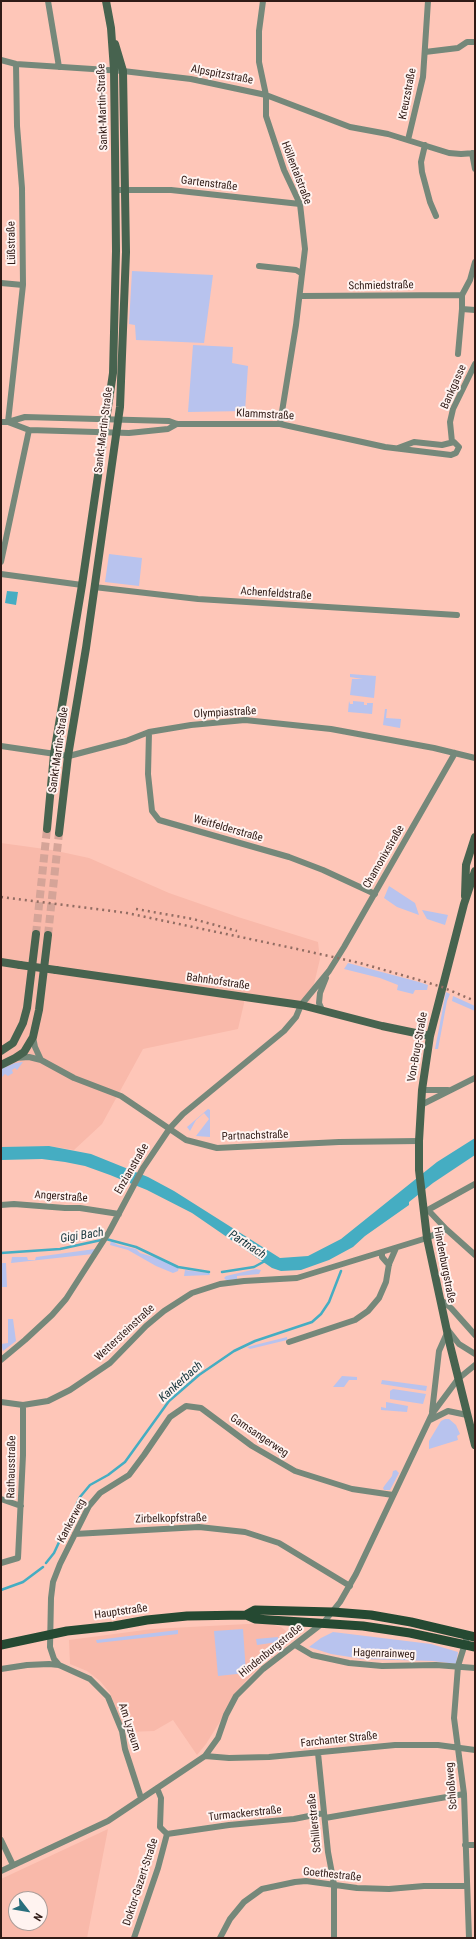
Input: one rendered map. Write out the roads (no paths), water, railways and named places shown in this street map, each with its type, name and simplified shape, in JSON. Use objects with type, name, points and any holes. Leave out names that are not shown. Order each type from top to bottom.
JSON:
[{"type":"main road","name":"Sankt-Martin-Straße","points":[[59,833],[68,756],[86,648],[119,419],[126,266],[124,71],[111,28],[106,1]]},
{"type":"main road","name":"Sankt-Martin-Straße","points":[[47,829],[54,754],[82,586],[113,373],[116,190],[114,70],[111,28]]},
{"type":"main road","name":"Von-Brug-Straße","points":[[465,901],[466,865],[475,837]]},
{"type":"main road","name":"Von-Brug-Straße","points":[[422,1200],[419,1170],[419,1141],[422,1090],[430,1036],[465,901],[475,871]]},
{"type":"main road","points":[[1,1051],[13,1043],[23,1024],[27,1008],[36,934]]},
{"type":"main road","points":[[1,1065],[24,1052],[33,1037],[39,1010],[48,935]]},
{"type":"main road","name":"Bahnhofstraße","points":[[1,962],[301,1006],[430,1036]]},
{"type":"main road","name":"Hindenburgstraße","points":[[422,1200],[426,1211],[427,1238],[439,1299],[458,1379]]},
{"type":"main road","points":[[458,1379],[475,1445]]},
{"type":"main road","name":"Hauptstraße","points":[[1,1645],[50,1634],[146,1620],[188,1616],[246,1615],[255,1610],[333,1612],[411,1622],[471,1635]]},
{"type":"main road","name":"Hauptstraße","points":[[246,1615],[255,1620],[324,1622],[410,1633],[475,1647]]},
{"type":"main road","points":[[410,1633],[411,1622]]},
{"type":"street","points":[[48,1],[59,67]]},
{"type":"street","name":"Höllentalstraße","points":[[264,1],[259,31],[259,62],[266,94],[266,116],[273,141],[300,204],[304,249],[300,296],[280,424]]},
{"type":"street","name":"Kreuzstraße","points":[[408,140],[423,77],[428,1]]},
{"type":"street","points":[[425,52],[458,48],[467,42],[475,42]]},
{"type":"street","name":"Alpspitzstraße","points":[[1,60],[16,64],[114,70],[191,79],[266,94],[350,126],[408,140],[449,153],[474,153]]},
{"type":"street","name":"Lüßstraße","points":[[8,422],[23,285],[22,188],[17,126],[16,64]]},
{"type":"street","points":[[428,146],[421,162],[422,172],[430,202],[436,216]]},
{"type":"street","points":[[474,153],[475,169]]},
{"type":"street","name":"Gartenstraße","points":[[116,190],[171,190],[300,204]]},
{"type":"street","name":"Bankgasse","points":[[458,354],[462,295],[472,280],[475,262]]},
{"type":"street","points":[[259,266],[296,270],[301,273]]},
{"type":"street","points":[[1,283],[23,285]]},
{"type":"street","name":"Schmiedstraße","points":[[300,296],[462,295]]},
{"type":"street","points":[[462,310],[475,310]]},
{"type":"street","name":"Bankgasse","points":[[452,442],[451,416],[475,364]]},
{"type":"street","name":"Klammstraße","points":[[1,422],[8,422],[25,417],[169,421],[177,424],[280,424],[364,443],[398,448],[451,455],[456,453],[459,449],[457,443],[452,442],[442,445],[414,442],[398,448]]},
{"type":"street","name":"Klammstraße","points":[[8,422],[29,430],[129,433],[168,429],[177,424]]},
{"type":"street","points":[[1,562],[29,430]]},
{"type":"street","points":[[1,574],[82,586]]},
{"type":"street","name":"Achenfeldstraße","points":[[94,586],[198,599],[458,615]]},
{"type":"street","name":"Olympiastraße","points":[[1,746],[68,756],[97,750],[148,732],[191,724],[245,720],[327,729],[475,758]]},
{"type":"street","name":"Weitfelderstraße","points":[[148,732],[148,774],[152,811],[159,820],[289,857],[323,870],[375,894]]},
{"type":"street","name":"Chamonixstraße","points":[[301,1006],[329,971],[375,894],[455,753]]},
{"type":"street","name":"Chamonixstraße","points":[[322,1010],[319,1003],[320,993],[329,971]]},
{"type":"street","name":"Enzianstraße","points":[[1,1360],[52,1315],[66,1299],[109,1232],[143,1168],[170,1128],[183,1114],[284,1031],[296,1017],[301,1006]]},
{"type":"street","points":[[33,1037],[35,1047],[41,1060]]},
{"type":"street","name":"Partnachstraße","points":[[15,1058],[29,1057],[41,1060],[74,1078],[121,1096],[186,1140],[217,1148],[338,1142],[419,1141]]},
{"type":"street","points":[[421,1104],[475,1078]]},
{"type":"street","points":[[422,1090],[450,1090]]},
{"type":"street","points":[[475,1184],[426,1211],[475,1256]]},
{"type":"street","name":"Angerstraße","points":[[1,1205],[14,1204],[80,1208],[119,1214]]},
{"type":"street","name":"Wettersteinstraße","points":[[1,1402],[23,1405],[48,1401],[70,1390],[110,1363],[146,1326],[164,1311],[192,1293],[220,1284],[297,1278],[353,1259],[427,1238],[446,1229]]},
{"type":"street","points":[[289,1342],[355,1320],[368,1311],[379,1298],[386,1282],[389,1265],[396,1248]]},
{"type":"street","points":[[382,1252],[382,1257],[389,1265]]},
{"type":"street","points":[[439,1299],[451,1308],[475,1335]]},
{"type":"street","points":[[446,1330],[458,1344],[475,1354]]},
{"type":"street","name":"Hindenburgstraße","points":[[432,1414],[439,1351],[446,1330]]},
{"type":"street","points":[[458,1379],[475,1365]]},
{"type":"street","name":"Hindenburgstraße","points":[[1,1871],[13,1864],[108,1821],[205,1756],[218,1738],[226,1715],[236,1696],[253,1677],[324,1622],[333,1612],[350,1586],[428,1421],[458,1379]]},
{"type":"street","name":"Rathausstraße","points":[[1,1563],[18,1558],[19,1527],[22,1506],[23,1405]]},
{"type":"street","name":"Gamsangerweg","points":[[186,1406],[201,1408],[252,1446],[295,1471],[352,1489],[393,1495]]},
{"type":"street","name":"Kankerweg","points":[[50,1634],[53,1582],[89,1506],[100,1493],[129,1475],[170,1416],[186,1406]]},
{"type":"street","points":[[428,1421],[448,1411],[467,1415]]},
{"type":"street","points":[[1,1499],[22,1506]]},
{"type":"street","name":"Zirbelkopfstraße","points":[[75,1534],[199,1527],[245,1532],[267,1538],[285,1546],[350,1586]]},
{"type":"street","points":[[50,1634],[50,1647],[54,1659],[59,1665]]},
{"type":"street","name":"Schloßweg","points":[[469,1938],[464,1794],[454,1718],[458,1666],[465,1644],[471,1635]]},
{"type":"street","name":"Hagenrainweg","points":[[295,1644],[312,1655],[349,1663],[382,1666],[458,1666],[475,1668]]},
{"type":"street","name":"Am Lyzeum","points":[[1,1669],[27,1665],[59,1665],[90,1679],[108,1697],[122,1731],[125,1749],[141,1798]]},
{"type":"street","name":"Farchanter Straße","points":[[205,1756],[229,1758],[318,1753],[349,1748],[387,1745],[458,1747],[475,1750]]},
{"type":"street","name":"Schillerstraße","points":[[318,1753],[324,1816],[334,1884],[334,1938]]},
{"type":"street","name":"Doktor-Gazert-Straße","points":[[134,1938],[158,1868],[167,1834],[160,1827],[161,1798],[157,1788]]},
{"type":"street","name":"Turmackerstraße","points":[[167,1834],[229,1825],[324,1816],[464,1794]]},
{"type":"street","points":[[1,1840],[13,1864]]},
{"type":"street","points":[[465,1844],[475,1845]]},
{"type":"street","name":"Goethestraße","points":[[220,1938],[230,1919],[244,1902],[262,1889],[295,1882],[306,1881],[357,1888],[389,1889],[424,1886],[466,1886]]},
{"type":"water","points":[[7,591],[18,592],[16,605],[5,603]]},
{"type":"water","name":"Partnach","points":[[475,1138],[475,1155],[433,1183],[409,1202],[409,1205],[365,1236],[353,1247],[329,1260],[301,1270],[281,1271],[272,1268],[192,1213],[147,1190],[110,1175],[85,1166],[65,1162],[42,1159],[1,1160],[1,1147],[49,1146],[91,1154],[148,1177],[174,1191],[280,1258],[308,1256],[341,1239],[437,1162]]},
{"type":"waterway","name":"Gigi Bach","points":[[1,1253],[60,1249],[106,1239],[136,1247],[178,1267],[209,1272]]},
{"type":"waterway","name":"Gigi Bach","points":[[222,1272],[254,1267],[265,1261]]},
{"type":"waterway","name":"Kankerbach","points":[[46,1563],[54,1553],[80,1497],[90,1485],[108,1475],[125,1462],[169,1401],[199,1375],[234,1351],[255,1341],[312,1322],[321,1314],[329,1302],[341,1271]]},
{"type":"waterway","name":"Kankerbach","points":[[1,1590],[23,1582],[43,1567]]},
{"type":"tunnel","points":[[36,934],[47,829]]},
{"type":"tunnel","points":[[48,935],[59,833]]},
{"type":"railway","points":[[1,897],[127,913],[297,949],[360,963],[419,980],[442,987],[475,1001]]},
{"type":"railway","points":[[136,909],[193,919],[237,931]]}]
